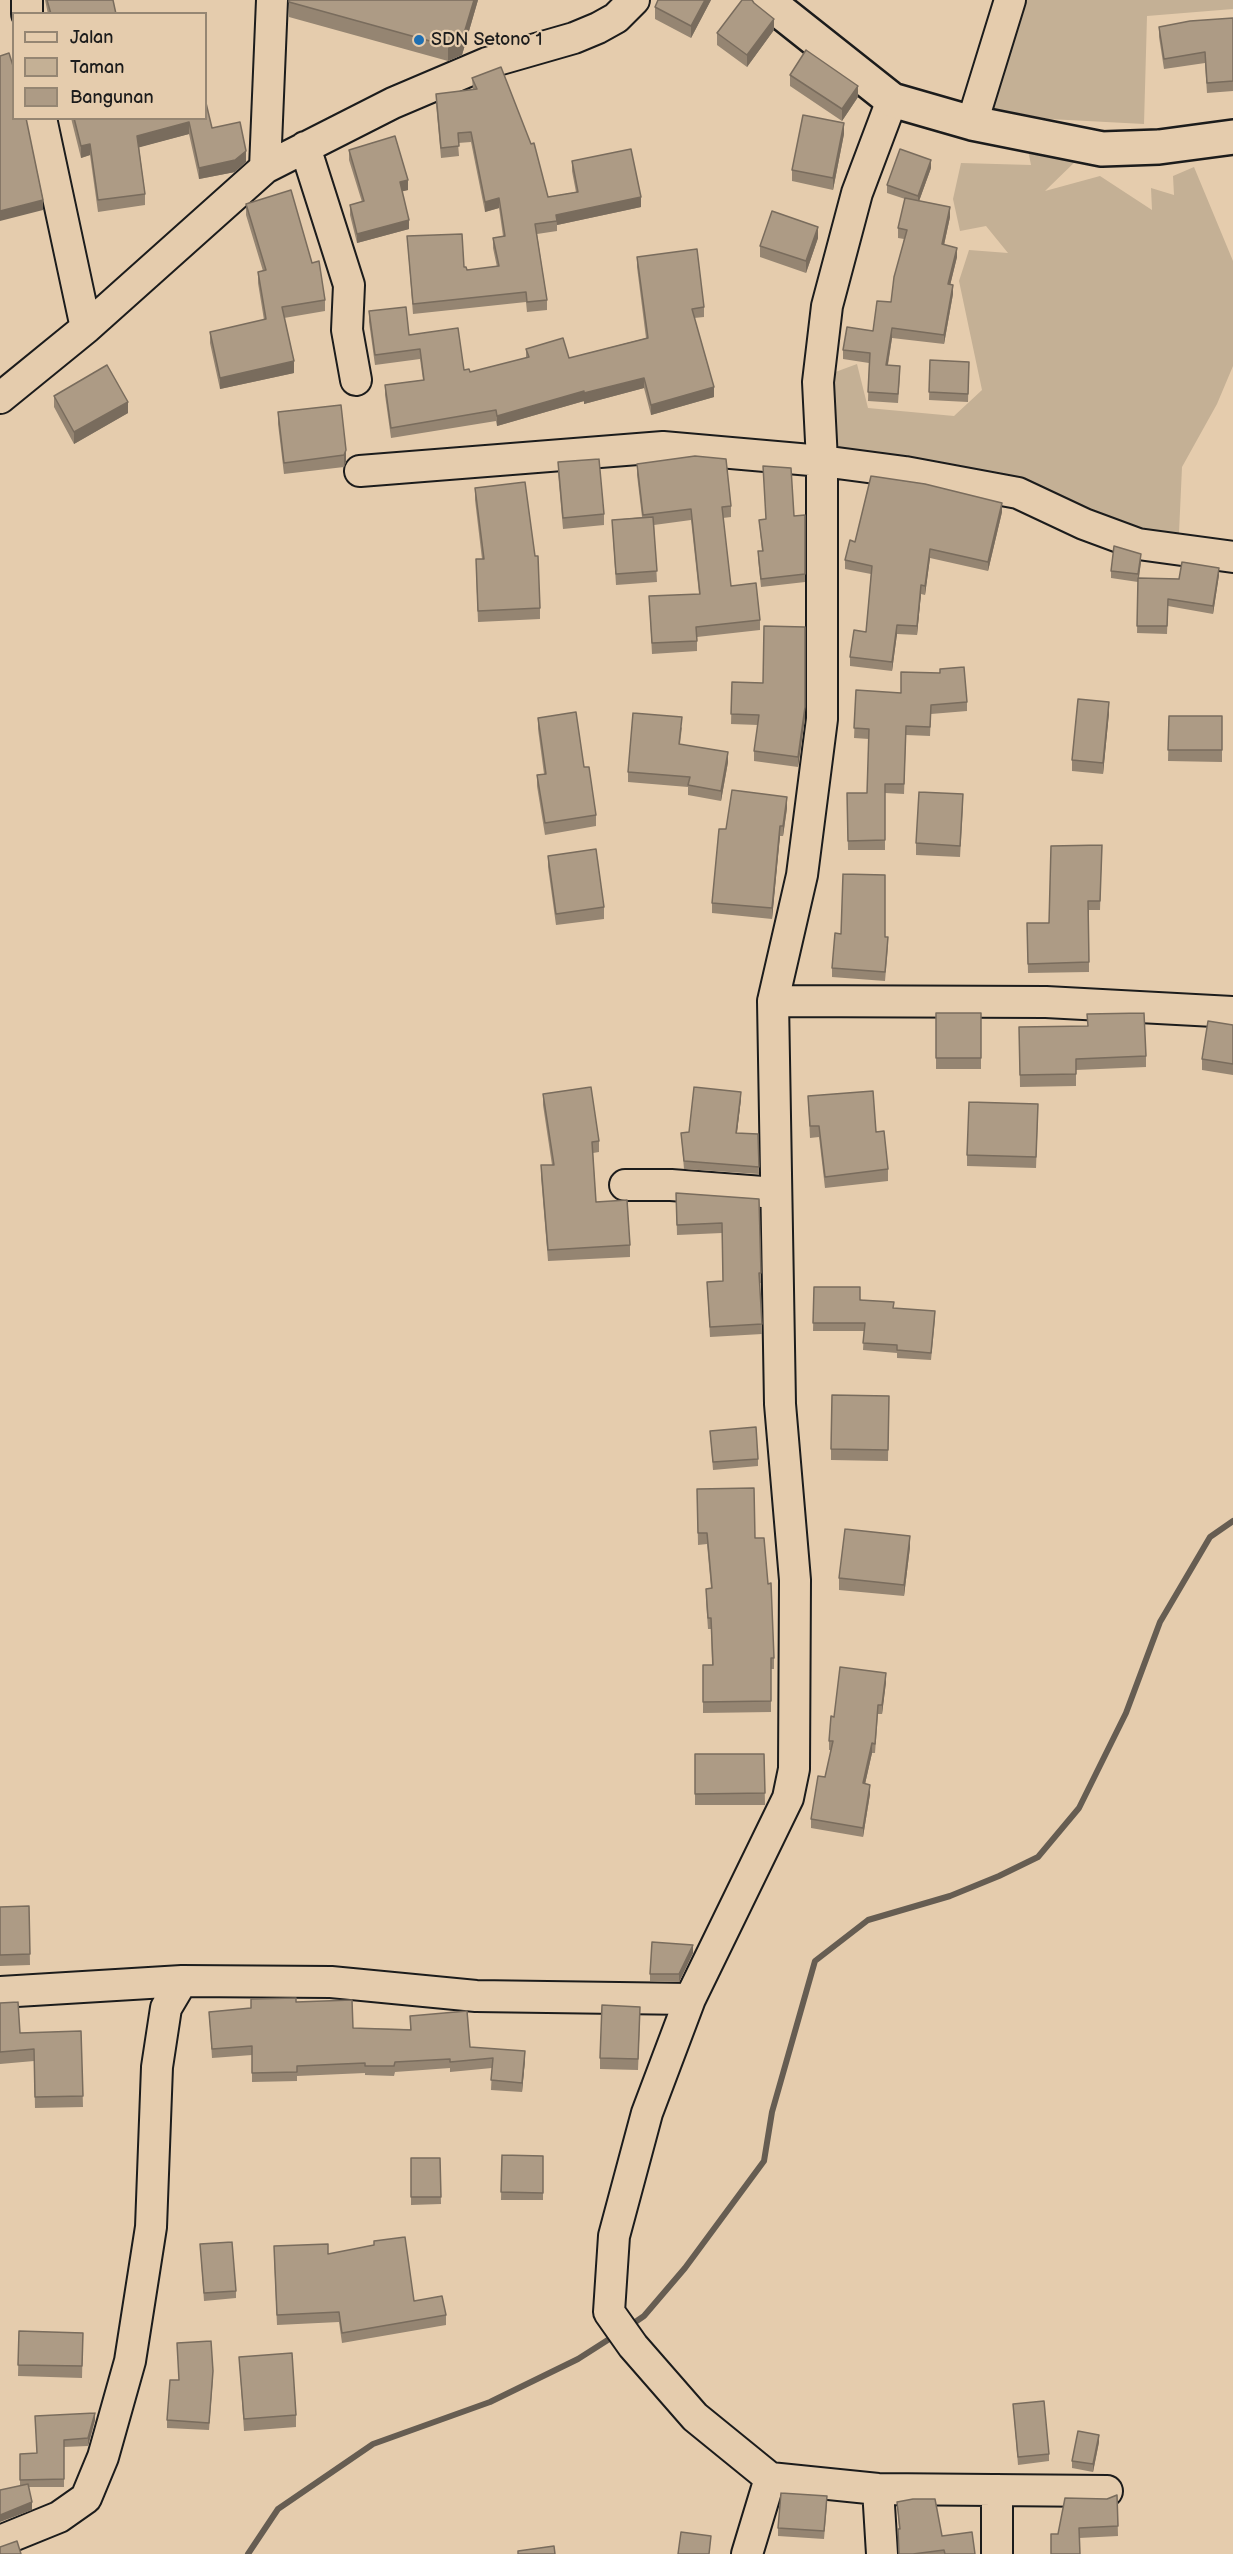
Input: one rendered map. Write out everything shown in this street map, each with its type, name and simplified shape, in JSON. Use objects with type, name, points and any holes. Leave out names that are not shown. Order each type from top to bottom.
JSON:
[{"type":"main road","points":[[766,0],[892,100],[972,123],[1102,149],[1159,147],[1233,137]]},
{"type":"street","points":[[265,168],[272,0]]},
{"type":"street","points":[[0,398],[86,328],[265,168],[393,103],[487,63],[574,38],[598,28],[616,18],[634,0]]},
{"type":"street","points":[[972,123],[1010,0]]},
{"type":"street","points":[[892,100],[857,193],[827,306],[818,382],[822,461],[822,718],[802,875],[773,1001],[780,1404],[795,1580],[794,1769],[788,1798],[690,1999],[647,2113],[614,2236],[609,2312],[633,2346],[695,2417],[770,2478],[879,2489],[1107,2491]]},
{"type":"street","points":[[41,120],[86,328]]},
{"type":"street","points":[[305,147],[349,285],[347,330],[356,380]]},
{"type":"street","points":[[360,471],[663,447],[822,461],[904,472],[1018,494],[1084,524],[1138,544],[1233,558]]},
{"type":"street","points":[[773,1001],[1046,1002],[1233,1012]]},
{"type":"street","points":[[626,1185],[671,1185],[776,1193]]},
{"type":"street","points":[[0,1992],[182,1980],[331,1982],[476,1996],[690,1999]]},
{"type":"street","points":[[0,2541],[59,2517],[86,2498],[103,2457],[130,2361],[151,2227],[157,2067],[166,2008],[182,1980]]},
{"type":"street","points":[[747,2554],[761,2514],[770,2478]]},
{"type":"street","points":[[879,2489],[882,2554]]},
{"type":"street","points":[[997,2490],[997,2554]]},
{"type":"green space","points":[[1016,0],[1233,0],[1233,9],[1147,16],[1144,124],[1049,119],[986,107]]},
{"type":"green space","points":[[1027,145],[1081,156],[1045,191],[1100,176],[1152,210],[1151,188],[1174,195],[1173,176],[1194,167],[1233,261],[1233,366],[1217,404],[1182,467],[1179,533],[1138,544],[1018,493],[822,461],[830,374],[857,364],[868,408],[954,416],[982,390],[959,281],[969,250],[1008,253],[986,226],[960,231],[953,199],[961,163],[1031,165]]},
{"type":"building","points":[[47,0],[113,0],[116,12],[50,12]]},
{"type":"building","name":"SDN Setono 1","points":[[289,0],[474,0],[462,40],[448,46],[289,2]]},
{"type":"building","points":[[658,0],[705,0],[691,26],[655,7]]},
{"type":"building","points":[[742,0],[752,0],[774,19],[747,55],[717,33]]},
{"type":"building","points":[[1233,18],[1233,81],[1207,83],[1205,52],[1164,59],[1159,27],[1190,21]]},
{"type":"building","points":[[806,50],[858,86],[842,109],[790,75]]},
{"type":"building","points":[[9,53],[12,63],[12,120],[26,120],[43,200],[0,211],[0,56]]},
{"type":"building","points":[[501,67],[531,144],[534,143],[548,197],[578,192],[572,161],[631,149],[641,197],[556,215],[557,221],[535,224],[547,300],[527,302],[526,292],[413,304],[407,236],[462,234],[464,267],[467,270],[499,266],[493,238],[505,236],[499,198],[485,202],[471,132],[458,133],[459,146],[441,148],[436,94],[477,89],[472,78]]},
{"type":"building","points":[[207,107],[212,128],[240,122],[246,151],[235,160],[199,168],[189,122],[137,136],[145,194],[98,200],[90,144],[81,146],[74,120],[207,120]]},
{"type":"building","points":[[803,115],[844,123],[833,178],[792,170]]},
{"type":"building","points":[[395,136],[408,180],[400,182],[409,220],[357,234],[350,205],[364,201],[349,150]]},
{"type":"building","points":[[900,149],[931,160],[918,196],[887,185]]},
{"type":"building","points":[[291,190],[312,263],[319,261],[325,300],[282,307],[294,361],[220,378],[210,332],[266,319],[258,272],[266,270],[246,204]]},
{"type":"building","points":[[905,198],[950,207],[942,244],[957,248],[948,284],[953,285],[944,335],[892,328],[886,365],[900,366],[898,394],[868,392],[870,353],[843,350],[847,327],[873,331],[877,301],[891,302],[894,277],[907,230],[898,228]]},
{"type":"building","points":[[772,211],[818,227],[806,261],[760,246]]},
{"type":"building","points":[[697,249],[704,307],[692,309],[714,387],[651,405],[644,378],[584,393],[584,391],[497,416],[496,410],[391,428],[385,385],[424,380],[420,349],[375,355],[369,311],[406,307],[409,335],[458,328],[464,370],[469,369],[470,372],[529,357],[526,349],[563,338],[569,358],[648,338],[637,257]]},
{"type":"building","points":[[930,360],[969,362],[968,394],[929,392]]},
{"type":"building","points":[[107,365],[128,402],[74,432],[54,396]]},
{"type":"building","points":[[341,405],[346,450],[344,455],[284,463],[278,412]]},
{"type":"building","points":[[695,456],[726,459],[731,506],[722,507],[731,586],[756,583],[760,620],[696,627],[697,641],[652,643],[649,596],[700,594],[691,509],[643,515],[637,464]]},
{"type":"building","points":[[599,459],[604,514],[563,518],[558,462]]},
{"type":"building","points":[[763,466],[791,468],[794,516],[805,515],[805,574],[761,579],[758,551],[763,551],[759,520],[766,519]]},
{"type":"building","points":[[871,476],[925,484],[1002,503],[988,562],[930,549],[925,586],[921,585],[917,626],[897,625],[892,662],[850,657],[854,630],[866,632],[872,566],[845,560],[850,540],[855,542]]},
{"type":"building","points":[[525,482],[535,556],[538,556],[540,608],[478,611],[476,559],[484,559],[475,488]]},
{"type":"building","points":[[653,517],[657,571],[616,574],[612,520]]},
{"type":"building","points":[[1114,546],[1141,554],[1138,574],[1111,571]]},
{"type":"building","points":[[1182,562],[1219,568],[1213,606],[1168,599],[1167,626],[1137,626],[1138,578],[1179,579]]},
{"type":"building","points":[[764,626],[805,627],[805,707],[798,757],[754,751],[759,715],[731,714],[732,682],[763,683]]},
{"type":"building","points":[[964,667],[967,702],[931,705],[930,727],[906,726],[904,784],[885,784],[885,840],[848,841],[847,793],[867,793],[869,729],[854,728],[856,690],[901,693],[901,672],[940,673],[940,669]]},
{"type":"building","points":[[1078,699],[1109,702],[1103,763],[1072,760]]},
{"type":"building","points":[[576,712],[584,767],[589,767],[596,815],[545,823],[537,775],[546,774],[538,718]]},
{"type":"building","points":[[633,713],[682,717],[679,744],[728,752],[721,791],[688,785],[690,777],[628,772]]},
{"type":"building","points":[[1169,716],[1222,716],[1222,750],[1168,750]]},
{"type":"building","points":[[732,790],[787,797],[783,826],[780,826],[772,908],[712,903],[719,829],[726,829]]},
{"type":"building","points":[[919,792],[963,794],[960,846],[916,843]]},
{"type":"building","points":[[1102,845],[1100,901],[1088,901],[1089,962],[1028,964],[1027,923],[1049,923],[1051,846]]},
{"type":"building","points":[[596,849],[604,907],[556,914],[548,856]]},
{"type":"building","points":[[843,874],[885,875],[885,937],[888,937],[885,972],[832,968],[835,933],[841,934]]},
{"type":"building","points":[[936,1013],[981,1013],[981,1058],[936,1058]]},
{"type":"building","points":[[1144,1013],[1146,1056],[1076,1059],[1076,1074],[1020,1075],[1019,1027],[1088,1026],[1087,1014]]},
{"type":"building","points":[[1208,1021],[1233,1025],[1233,1064],[1202,1059]]},
{"type":"building","points":[[591,1087],[599,1141],[592,1142],[596,1202],[627,1200],[630,1245],[548,1250],[541,1165],[554,1165],[543,1094]]},
{"type":"building","points":[[694,1087],[741,1092],[736,1133],[758,1134],[759,1167],[684,1161],[681,1133],[689,1132]]},
{"type":"building","points":[[873,1091],[876,1132],[884,1131],[888,1169],[825,1177],[819,1126],[810,1126],[808,1096]]},
{"type":"building","points":[[969,1102],[1038,1104],[1036,1157],[967,1155]]},
{"type":"building","points":[[676,1193],[759,1199],[762,1324],[710,1327],[707,1282],[723,1281],[722,1223],[677,1225]]},
{"type":"building","points":[[814,1287],[860,1287],[860,1300],[894,1302],[893,1308],[935,1311],[931,1353],[897,1350],[897,1345],[863,1343],[865,1323],[813,1323]]},
{"type":"building","points":[[832,1395],[889,1396],[888,1450],[831,1449]]},
{"type":"building","points":[[756,1427],[758,1459],[713,1462],[710,1431]]},
{"type":"building","points":[[754,1488],[755,1538],[764,1538],[768,1584],[771,1583],[774,1658],[771,1658],[771,1701],[703,1702],[703,1665],[713,1665],[711,1618],[708,1618],[706,1589],[712,1588],[707,1533],[698,1533],[697,1489]]},
{"type":"building","points":[[845,1529],[910,1536],[904,1585],[839,1578]]},
{"type":"building","points":[[840,1667],[886,1673],[882,1705],[878,1705],[875,1744],[872,1743],[863,1783],[870,1785],[863,1828],[811,1819],[818,1776],[825,1777],[833,1741],[829,1741],[831,1716],[834,1717]]},
{"type":"building","points":[[695,1754],[764,1754],[765,1793],[695,1794]]},
{"type":"building","points":[[29,1906],[30,1954],[0,1955],[0,1907]]},
{"type":"building","points":[[652,1942],[693,1945],[679,1974],[650,1974]]},
{"type":"building","points":[[296,1998],[296,2002],[352,2000],[353,2028],[411,2030],[410,2016],[467,2011],[470,2047],[525,2051],[522,2083],[491,2080],[493,2058],[450,2062],[450,2059],[395,2062],[394,2066],[365,2066],[365,2063],[297,2066],[297,2072],[252,2073],[252,2046],[212,2049],[209,2012],[251,2008],[251,1999]]},
{"type":"building","points":[[18,2002],[20,2033],[81,2031],[83,2096],[35,2097],[34,2049],[0,2052],[0,2003]]},
{"type":"building","points":[[602,2005],[640,2007],[638,2059],[600,2058]]},
{"type":"building","points":[[502,2155],[543,2156],[543,2193],[501,2192]]},
{"type":"building","points":[[411,2158],[440,2158],[441,2197],[411,2197]]},
{"type":"building","points":[[405,2237],[414,2301],[442,2296],[446,2315],[342,2333],[339,2312],[277,2315],[274,2246],[328,2244],[328,2254],[374,2245],[374,2241]]},
{"type":"building","points":[[232,2242],[236,2291],[204,2293],[200,2244]]},
{"type":"building","points":[[19,2331],[83,2333],[82,2366],[18,2365]]},
{"type":"building","points":[[211,2341],[213,2371],[209,2423],[167,2420],[170,2380],[179,2380],[177,2343]]},
{"type":"building","points":[[292,2353],[296,2415],[244,2419],[239,2357]]},
{"type":"building","points":[[1044,2401],[1049,2454],[1018,2457],[1013,2404]]},
{"type":"building","points":[[95,2413],[88,2438],[64,2440],[64,2479],[20,2480],[20,2454],[37,2453],[35,2416]]},
{"type":"building","points":[[1078,2431],[1099,2435],[1093,2464],[1072,2461]]},
{"type":"building","points":[[28,2484],[32,2502],[0,2515],[0,2490]]},
{"type":"building","points":[[781,2493],[827,2496],[824,2531],[778,2528]]},
{"type":"building","points":[[1117,2495],[1118,2526],[1079,2528],[1080,2554],[1051,2554],[1051,2534],[1058,2534],[1065,2498],[1107,2499]]},
{"type":"building","points":[[935,2499],[942,2536],[972,2532],[975,2554],[945,2554],[944,2550],[899,2554],[898,2529],[900,2529],[897,2502]]},
{"type":"building","points":[[681,2532],[711,2536],[709,2554],[678,2554]]},
{"type":"building","points":[[17,2541],[21,2554],[0,2554],[0,2547]]},
{"type":"building","points":[[554,2546],[555,2554],[518,2554],[518,2551]]},
{"type":"waterway","points":[[628,2327],[644,2316],[685,2268],[764,2161],[772,2112],[815,1961],[868,1920],[950,1896],[1038,1857],[1079,1808],[1126,1713],[1160,1622],[1210,1537],[1233,1521]]},
{"type":"waterway","points":[[248,2554],[278,2509],[373,2444],[490,2402],[578,2359],[614,2336]]},
{"type":"place","name":"SDN Setono 1","points":[[419,40]]}]
